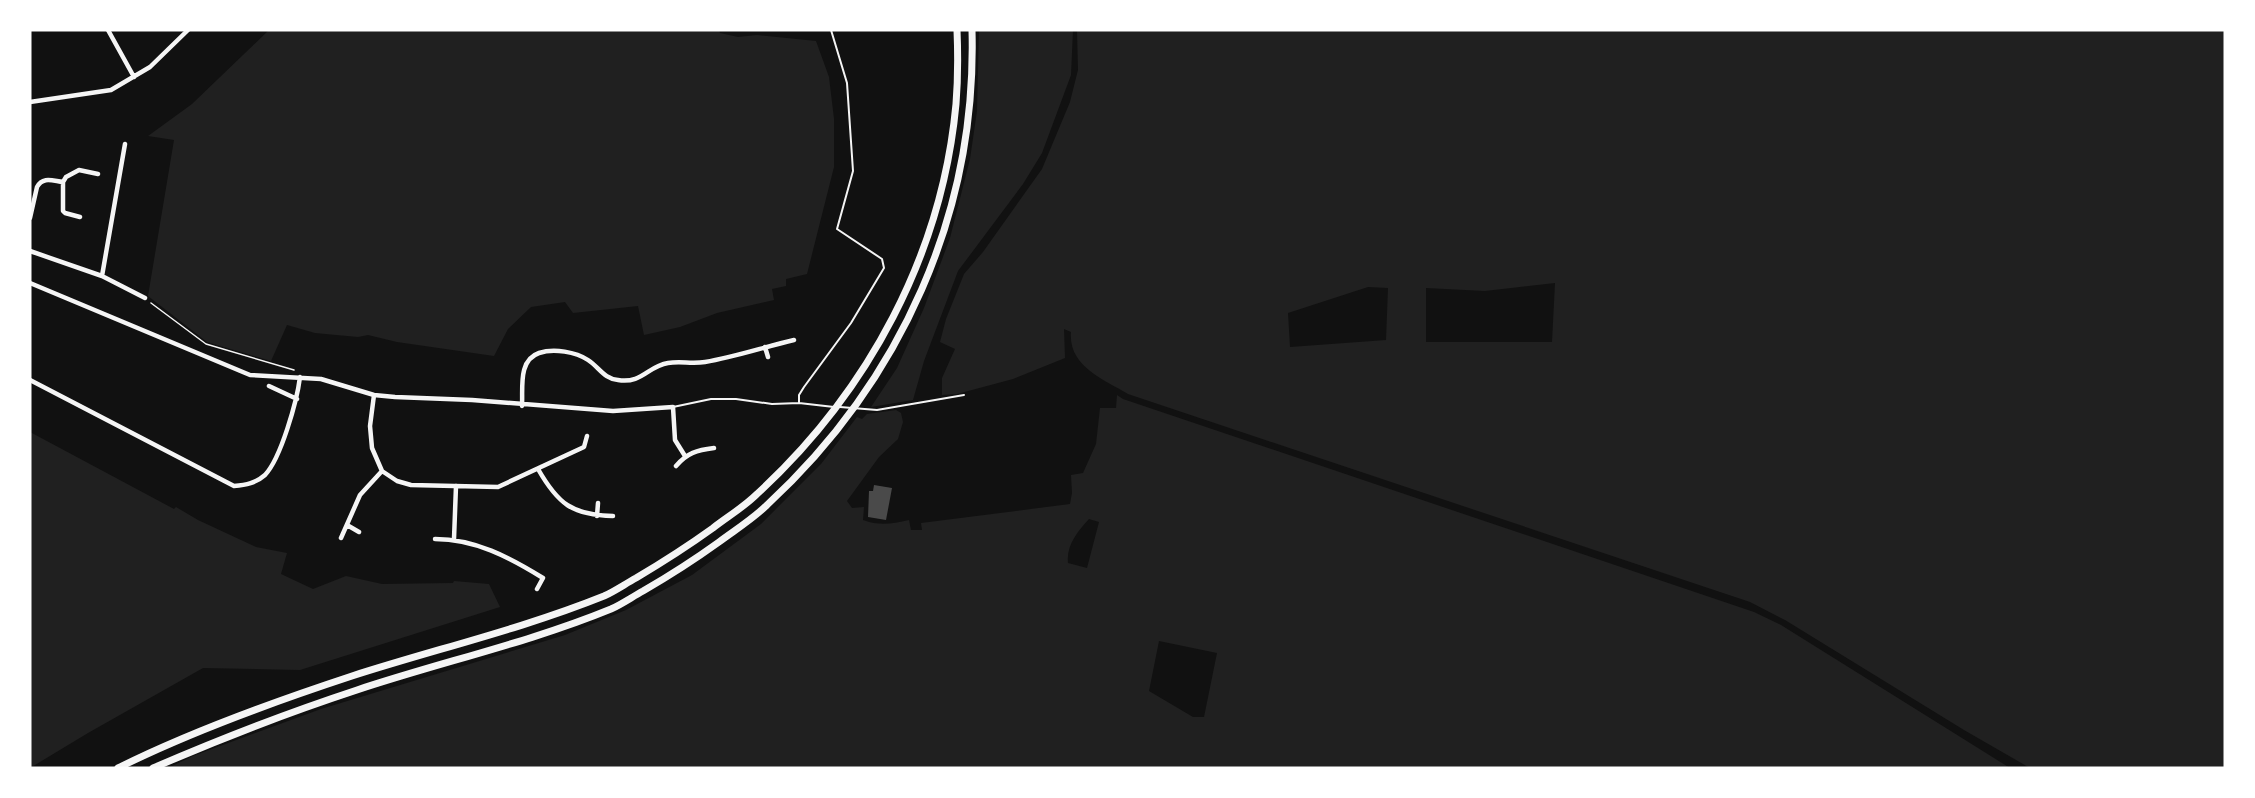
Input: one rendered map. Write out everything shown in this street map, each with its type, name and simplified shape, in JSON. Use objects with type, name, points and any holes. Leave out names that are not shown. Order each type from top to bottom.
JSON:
[{"type":"main road","points":[[118,768],[227,721],[352,676],[535,621],[607,594],[681,551],[756,496],[814,435],[862,373],[902,301],[929,234],[949,148],[956,104],[957,30]]},
{"type":"main road","points":[[153,768],[233,733],[358,690],[541,634],[614,608],[687,565],[766,507],[829,441],[876,376],[903,332],[925,284],[943,237],[955,194],[966,135],[970,101],[972,30]]},
{"type":"street","points":[[108,30],[134,77]]},
{"type":"street","points":[[30,102],[111,90],[150,67],[188,30]]},
{"type":"street","points":[[102,276],[125,144]]},
{"type":"street","points":[[122,161],[129,162]]},
{"type":"street","points":[[80,217],[63,211],[63,182],[66,177],[79,170],[98,174]]},
{"type":"street","points":[[30,218],[39,183],[46,180],[63,182]]},
{"type":"street","points":[[30,251],[102,276],[145,298]]},
{"type":"street","points":[[30,283],[240,373],[250,375],[321,379],[374,394],[522,406],[613,411],[673,407],[675,440],[685,456]]},
{"type":"street","points":[[522,406],[524,370],[531,358],[540,353],[553,351],[574,353],[588,360],[609,378],[625,381],[635,380],[666,363],[705,362],[794,340]]},
{"type":"street","points":[[765,347],[768,357]]},
{"type":"street","points":[[30,380],[234,486],[256,481],[272,466],[297,399],[300,378]]},
{"type":"street","points":[[269,386],[297,399]]},
{"type":"street","points":[[374,394],[370,426],[372,448],[382,471],[397,481],[411,485],[498,487],[584,447],[587,436]]},
{"type":"street","points":[[676,466],[685,456],[698,450],[714,448]]},
{"type":"street","points":[[538,468],[563,502],[585,514],[613,516]]},
{"type":"street","points":[[341,538],[360,495],[382,471]]},
{"type":"street","points":[[454,539],[456,486]]},
{"type":"street","points":[[597,516],[598,503]]},
{"type":"street","points":[[346,525],[359,532]]},
{"type":"street","points":[[435,539],[454,539],[490,549],[512,559],[543,578],[537,589]]},
{"type":"lane","points":[[730,30],[752,30]]},
{"type":"lane","points":[[799,403],[804,387],[851,323],[885,268],[882,259],[837,229],[853,171],[847,82],[831,30]]},
{"type":"lane","points":[[673,407],[711,399],[736,399],[772,404],[799,403],[877,410],[964,395]]},
{"type":"path","points":[[145,298],[206,344],[294,370],[300,378]]},
{"type":"shaded area","points":[[269,30],[719,30],[720,33],[738,37],[757,35],[816,41],[829,77],[834,119],[834,167],[807,274],[786,279],[786,286],[772,289],[774,300],[717,313],[680,327],[644,335],[638,306],[573,313],[565,302],[531,307],[508,329],[494,356],[397,342],[368,335],[358,337],[315,333],[287,325],[271,361],[207,342],[148,296],[174,140],[148,136],[192,104]]},
{"type":"shaded area","points":[[979,30],[1073,30],[1071,75],[1042,153],[1023,184],[958,271],[924,361],[913,400],[871,407],[897,368],[924,308],[950,238],[970,159],[977,111]]},
{"type":"shaded area","points":[[1077,30],[2225,30],[2225,768],[2030,768],[1785,620],[1750,602],[1128,394],[1098,377],[1081,363],[1075,354],[1071,332],[1064,329],[1065,358],[1013,379],[957,394],[942,395],[942,378],[955,349],[940,342],[946,319],[964,274],[983,252],[1042,169],[1070,102],[1078,70]],"holes":[[[1555,283],[1552,342],[1426,342],[1426,288],[1485,291]],[[1368,287],[1388,288],[1386,340],[1290,347],[1288,313]]]},
{"type":"shaded area","points":[[1117,395],[1123,399],[1754,612],[1781,625],[2010,768],[168,768],[193,756],[321,709],[565,635],[626,610],[692,575],[761,524],[821,464],[857,417],[862,419],[867,414],[896,410],[901,413],[903,422],[898,439],[879,457],[847,501],[852,508],[864,507],[863,520],[886,524],[909,520],[911,530],[922,530],[921,523],[1070,504],[1071,475],[1083,473],[1096,444],[1100,408],[1116,408]],"holes":[[[1089,519],[1099,522],[1087,568],[1068,563],[1068,556],[1074,539]],[[1159,641],[1217,653],[1204,717],[1193,717],[1149,691]]]},
{"type":"shaded area","points":[[30,432],[174,509],[176,507],[256,547],[287,553],[281,574],[313,589],[346,576],[382,584],[453,583],[454,581],[489,584],[500,607],[300,670],[203,668],[30,768]]},
{"type":"building","points":[[874,485],[892,488],[886,520],[868,517],[869,491],[873,491]]}]
